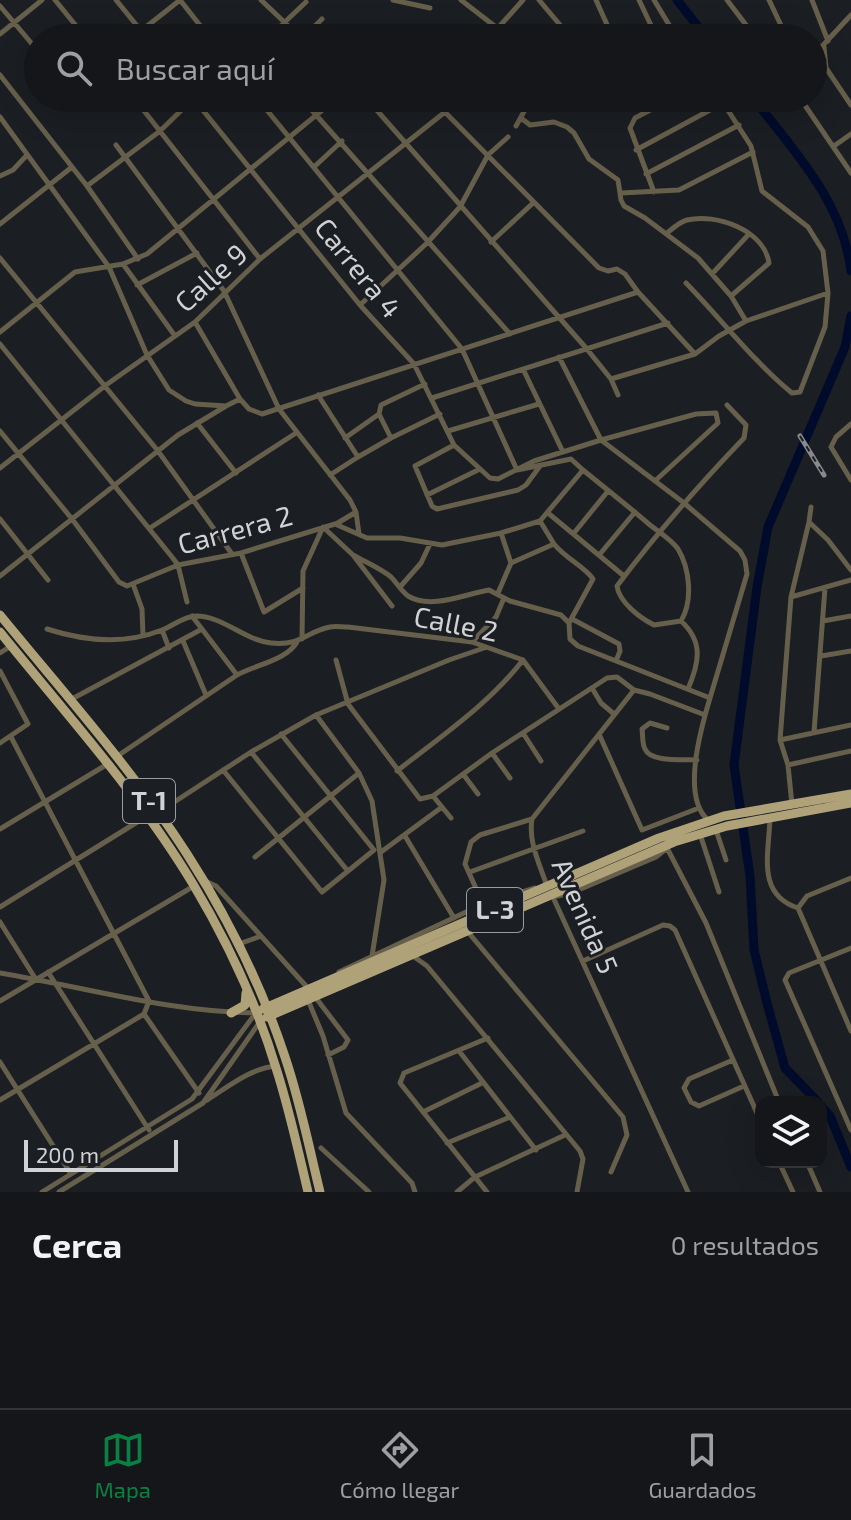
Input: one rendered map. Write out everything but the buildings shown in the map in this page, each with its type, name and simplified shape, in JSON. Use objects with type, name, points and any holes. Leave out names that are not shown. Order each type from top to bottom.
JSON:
[{"type":"main road","name":"T-1","points":[[0,615],[158,813],[237,945],[270,1009],[295,1090],[320,1192]]},
{"type":"main road","name":"T-1","points":[[0,632],[199,883],[258,1017],[276,1066],[308,1192]]},
{"type":"main road","name":"L-3","points":[[764,816],[792,805],[851,794]]},
{"type":"main road","name":"L-3","points":[[258,1017],[270,1009],[722,824],[851,803]]},
{"type":"main road","name":"L-3","points":[[270,1009],[312,998],[468,931],[659,838],[708,820],[722,824]]},
{"type":"main road","points":[[231,1013],[245,1005],[246,989]]},
{"type":"street","points":[[0,34],[42,0]]},
{"type":"street","points":[[55,0],[75,24]]},
{"type":"street","points":[[116,0],[135,24]]},
{"type":"street","points":[[150,24],[180,0],[199,24]]},
{"type":"street","points":[[261,0],[284,24],[306,2]]},
{"type":"street","points":[[393,0],[430,8]]},
{"type":"street","points":[[461,0],[493,24]]},
{"type":"street","points":[[502,24],[523,0]]},
{"type":"street","points":[[539,0],[559,24]]},
{"type":"street","points":[[596,0],[607,24]]},
{"type":"street","points":[[639,0],[650,24]]},
{"type":"street","points":[[654,0],[669,24]]},
{"type":"street","points":[[727,0],[745,24]]},
{"type":"street","points":[[769,0],[780,24]]},
{"type":"street","points":[[812,0],[821,24]]},
{"type":"street","points":[[0,6],[24,35]]},
{"type":"street","points":[[828,41],[851,15]]},
{"type":"street","points":[[317,24],[322,19]]},
{"type":"street","points":[[827,69],[851,105]]},
{"type":"street","points":[[0,75],[24,106]]},
{"type":"street","points":[[29,112],[87,186],[138,259]]},
{"type":"street","points":[[145,112],[260,259]]},
{"type":"street","points":[[87,186],[160,131],[180,112]]},
{"type":"street","name":"Carrera 4","points":[[205,112],[360,305],[414,364],[454,445],[480,469]]},
{"type":"street","points":[[268,112],[462,349],[517,470]]},
{"type":"street","points":[[0,332],[75,272],[138,259],[320,112]]},
{"type":"street","points":[[378,112],[586,348],[611,379],[618,395]]},
{"type":"street","points":[[445,112],[599,268],[621,271],[695,354]]},
{"type":"street","name":"Calle 9","points":[[0,468],[106,385],[195,322],[260,259],[445,112]]},
{"type":"street","points":[[516,126],[524,112]]},
{"type":"street","points":[[649,112],[632,122],[630,133],[655,193]]},
{"type":"street","points":[[636,150],[701,112]]},
{"type":"street","points":[[686,283],[730,329],[754,360],[792,393],[797,394],[803,388],[825,327],[828,293],[823,251],[808,227],[762,191],[753,152],[730,112]]},
{"type":"street","points":[[810,112],[851,173]]},
{"type":"street","points":[[317,114],[510,334]]},
{"type":"street","points":[[521,118],[530,125],[554,122],[574,133],[589,159],[618,180],[624,206],[698,258],[731,296],[746,321]]},
{"type":"street","points":[[1,122],[109,267],[147,355],[169,390],[195,404],[226,406]]},
{"type":"street","points":[[646,174],[739,125]]},
{"type":"street","points":[[834,146],[851,134]]},
{"type":"street","points":[[360,305],[427,243],[460,207],[488,155],[508,137]]},
{"type":"street","points":[[314,167],[342,141]]},
{"type":"street","points":[[116,145],[224,291],[279,409],[350,500],[356,512],[359,535]]},
{"type":"street","points":[[621,193],[679,190],[753,152]]},
{"type":"street","points":[[0,176],[13,170],[27,155]]},
{"type":"street","points":[[0,224],[72,167]]},
{"type":"street","points":[[491,242],[533,203]]},
{"type":"street","points":[[666,234],[688,220],[711,219],[727,221],[749,234],[765,251],[769,263],[731,296]]},
{"type":"street","points":[[712,274],[749,234]]},
{"type":"street","points":[[137,285],[197,253]]},
{"type":"street","points":[[0,258],[158,451],[232,554]]},
{"type":"street","points":[[123,264],[175,336]]},
{"type":"street","points":[[195,322],[240,399],[256,413],[262,414],[638,292]]},
{"type":"street","points":[[611,379],[695,354],[746,321],[828,293]]},
{"type":"street","points":[[432,398],[668,323]]},
{"type":"street","points":[[0,344],[116,484],[178,565],[187,602]]},
{"type":"street","points":[[559,357],[601,440],[684,503],[740,551],[745,560],[747,574],[705,715],[697,760],[695,796],[708,820]]},
{"type":"street","points":[[523,369],[563,452]]},
{"type":"street","points":[[391,438],[379,414],[381,405],[425,384]]},
{"type":"street","points":[[318,395],[358,457]]},
{"type":"street","points":[[0,576],[158,451],[197,423],[240,399]]},
{"type":"street","points":[[448,431],[539,404]]},
{"type":"street","points":[[681,621],[663,625],[647,621],[616,591],[624,576],[684,503],[744,438],[747,431],[743,419],[727,405]]},
{"type":"street","points":[[427,495],[480,469],[494,479],[601,440],[696,414],[716,413],[718,423],[656,480]]},
{"type":"street","points":[[345,438],[379,414]]},
{"type":"street","points":[[330,475],[391,438],[440,414]]},
{"type":"street","points":[[197,423],[236,473]]},
{"type":"street","points":[[851,424],[836,437],[831,447],[851,480]]},
{"type":"street","points":[[0,431],[119,582],[123,586],[133,584],[142,609],[143,636]]},
{"type":"street","points":[[150,528],[296,433]]},
{"type":"street","points":[[454,445],[415,466],[432,506],[441,509],[518,490],[540,466]]},
{"type":"street","points":[[517,470],[566,459],[676,546],[688,577],[687,606],[681,621]]},
{"type":"street","points":[[843,467],[851,464]]},
{"type":"street","name":"Carrera 2","points":[[133,584],[178,565],[241,553],[335,524],[375,539],[410,539],[430,544],[460,543],[501,533],[540,521],[583,470]]},
{"type":"street","points":[[573,533],[608,491]]},
{"type":"street","points":[[792,805],[788,765],[780,740],[791,597],[811,507]]},
{"type":"street","points":[[335,524],[356,512]]},
{"type":"street","points":[[599,555],[635,512]]},
{"type":"street","points":[[548,513],[624,576]]},
{"type":"street","points":[[0,519],[48,580]]},
{"type":"street","points":[[540,521],[566,558],[593,579],[570,621],[572,643],[710,698]]},
{"type":"street","points":[[809,522],[828,540],[851,570]]},
{"type":"street","points":[[115,758],[237,675],[288,654],[300,641],[306,561],[323,527],[353,555],[392,606]]},
{"type":"street","points":[[498,593],[511,563],[501,533]]},
{"type":"street","points":[[400,587],[421,563],[430,544]]},
{"type":"street","points":[[511,563],[554,544]]},
{"type":"street","points":[[241,553],[264,612],[303,588]]},
{"type":"street","points":[[353,555],[379,569],[409,596],[430,601],[489,590],[504,598],[561,615],[619,644],[616,661]]},
{"type":"street","points":[[791,597],[851,580]]},
{"type":"street","points":[[814,732],[825,588]]},
{"type":"street","points":[[472,642],[496,617],[504,598]]},
{"type":"street","points":[[47,629],[99,641],[143,636],[192,615],[237,675]]},
{"type":"street","name":"Calle 2","points":[[192,615],[205,617],[255,641],[300,641],[329,627],[348,627],[472,642],[523,660],[559,709]]},
{"type":"street","points":[[823,621],[851,616]]},
{"type":"street","points":[[681,621],[694,635],[697,645],[697,662],[688,690]]},
{"type":"street","points":[[69,700],[202,629]]},
{"type":"street","points":[[162,630],[169,648]]},
{"type":"street","points":[[183,641],[206,696]]},
{"type":"street","points":[[0,653],[11,646]]},
{"type":"street","points":[[158,813],[251,752],[316,715],[449,660],[486,648]]},
{"type":"street","points":[[821,656],[851,651]]},
{"type":"street","points":[[336,660],[348,704],[420,799],[433,796],[492,753],[612,676],[634,690],[705,715]]},
{"type":"street","points":[[397,771],[454,726],[508,678],[523,660]]},
{"type":"street","points":[[0,671],[28,720],[26,726],[0,743]]},
{"type":"street","points":[[592,688],[601,703],[614,714]]},
{"type":"street","points":[[483,904],[465,864],[471,842],[474,838],[532,819],[634,690]]},
{"type":"street","points":[[316,715],[359,773],[372,801],[381,852],[383,895],[372,956]]},
{"type":"street","points":[[667,728],[650,723],[642,729],[647,754],[697,760]]},
{"type":"street","points":[[780,740],[851,725]]},
{"type":"street","points":[[523,733],[541,761]]},
{"type":"street","points":[[223,770],[322,892],[374,850],[281,734]]},
{"type":"street","points":[[599,734],[642,830],[699,808]]},
{"type":"street","points":[[0,1100],[144,1014],[149,1001],[11,737]]},
{"type":"street","points":[[788,765],[851,751]]},
{"type":"street","points":[[251,752],[347,870]]},
{"type":"street","points":[[492,753],[510,778]]},
{"type":"street","points":[[0,829],[106,765]]},
{"type":"street","points":[[255,857],[359,773]]},
{"type":"street","points":[[463,774],[478,794]]},
{"type":"street","points":[[433,796],[451,818]]},
{"type":"street","points":[[381,852],[442,807]]},
{"type":"street","points":[[0,907],[147,816]]},
{"type":"street","points":[[764,816],[773,892],[785,904],[798,908],[851,1031]]},
{"type":"street","name":"Avenida 5","points":[[532,819],[535,850],[551,893],[688,1192]]},
{"type":"street","points":[[722,824],[726,860]]},
{"type":"street","points":[[470,872],[583,831]]},
{"type":"street","points":[[700,833],[719,892]]},
{"type":"street","points":[[405,836],[454,918]]},
{"type":"street","points":[[670,845],[706,923],[777,1096]]},
{"type":"street","points":[[798,908],[807,896],[851,878]]},
{"type":"street","points":[[0,1001],[199,883],[216,886],[306,986]]},
{"type":"street","points":[[270,1009],[306,986],[483,904],[518,892],[551,893]]},
{"type":"street","points":[[0,922],[36,979]]},
{"type":"street","points":[[583,961],[663,925],[675,930],[755,1109]]},
{"type":"street","points":[[468,931],[623,1117],[627,1135],[611,1172]]},
{"type":"street","points":[[237,945],[261,936]]},
{"type":"street","points":[[851,948],[789,973],[785,980],[851,1130]]},
{"type":"street","points":[[412,955],[427,966],[488,1038],[583,1159],[577,1192]]},
{"type":"street","points":[[48,972],[152,1135]]},
{"type":"street","points":[[0,973],[149,1001],[258,1017]]},
{"type":"street","points":[[312,998],[348,1040],[344,1047],[328,1055]]},
{"type":"street","points":[[312,998],[346,1113],[412,1183],[415,1192]]},
{"type":"street","points":[[144,1014],[199,1093]]},
{"type":"street","points":[[42,1192],[148,1128],[199,1093],[258,1017]]},
{"type":"street","points":[[203,1103],[258,1017]]},
{"type":"street","points":[[487,1192],[400,1083],[404,1073],[488,1038]]},
{"type":"street","points":[[459,1051],[536,1150]]},
{"type":"street","points":[[733,1060],[689,1079],[684,1088],[691,1102],[699,1106],[744,1086]]},
{"type":"street","points":[[0,1062],[71,1174]]},
{"type":"street","points":[[59,1192],[247,1075],[276,1066]]},
{"type":"street","points":[[423,1112],[482,1083]]},
{"type":"street","points":[[447,1143],[510,1117]]},
{"type":"street","points":[[457,1192],[475,1177],[565,1135]]},
{"type":"street","points":[[321,1148],[369,1192]]},
{"type":"street","points":[[782,1168],[793,1192]]},
{"type":"street","points":[[810,1168],[820,1192]]},
{"type":"waterway","points":[[677,0],[696,24]]},
{"type":"waterway","points":[[764,112],[800,158],[827,200],[838,222],[851,271]]},
{"type":"waterway","points":[[812,1096],[785,1068],[754,950],[750,876],[734,765],[757,587],[768,527],[845,347],[851,316]]},
{"type":"waterway","points":[[827,1113],[851,1167]]},
{"type":"railway","points":[[800,436],[824,475]]}]
